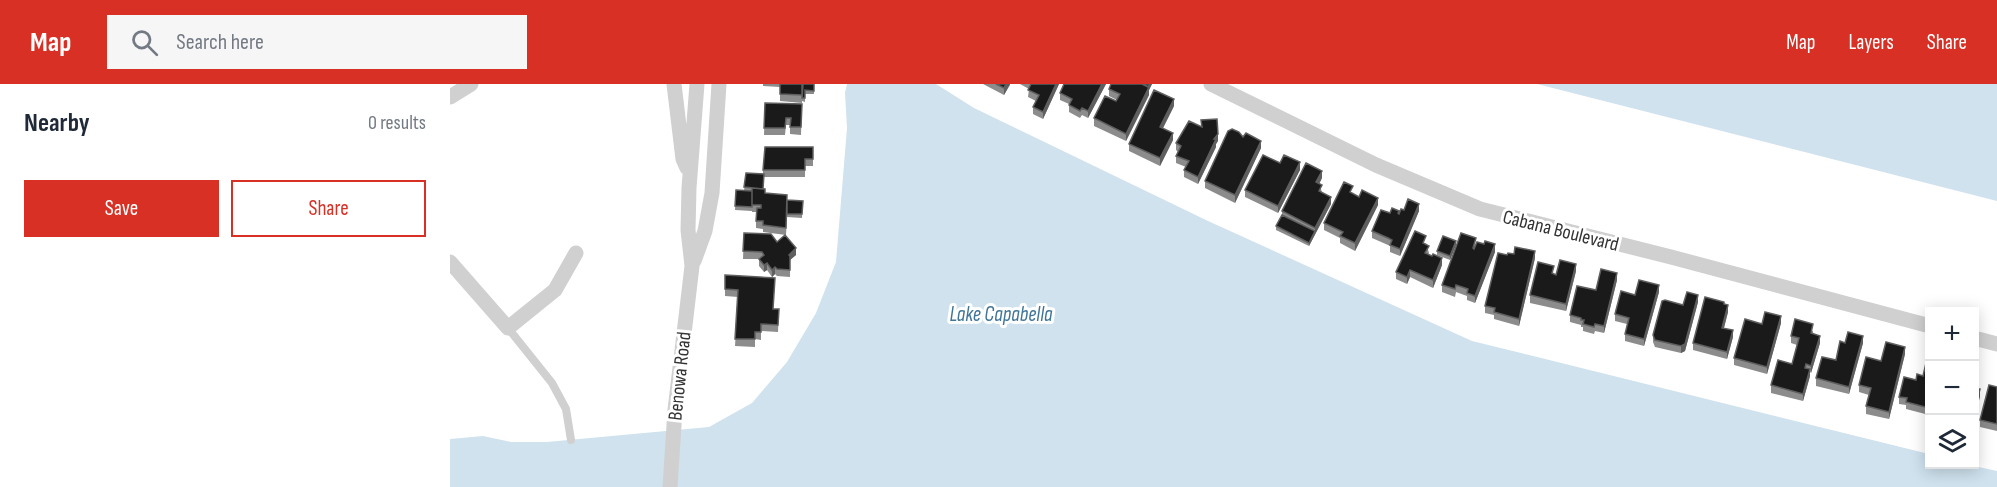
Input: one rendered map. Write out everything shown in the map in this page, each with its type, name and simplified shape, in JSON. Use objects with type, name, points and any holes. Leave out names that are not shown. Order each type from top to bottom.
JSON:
[{"type":"street","points":[[450,97],[471,84]]},
{"type":"street","points":[[674,84],[683,159],[690,174]]},
{"type":"street","name":"Benowa Road","points":[[670,487],[675,410],[692,266],[688,230],[690,174],[698,84]]},
{"type":"street","name":"Benowa Road","points":[[692,266],[705,231],[712,193],[719,84]]},
{"type":"street","name":"Cabana Boulevard","points":[[1211,84],[1376,165],[1480,210],[1671,257],[1925,325]]},
{"type":"street","points":[[450,262],[508,328],[555,290],[576,253]]},
{"type":"street","points":[[1979,339],[1997,344]]},
{"type":"lane","points":[[508,328],[552,383],[566,409],[571,440]]},
{"type":"water","name":"Lake Capabella","points":[[847,84],[936,84],[974,108],[1208,221],[1472,341],[1925,453],[1925,469],[1979,469],[1979,467],[1997,471],[1997,487],[450,487],[450,439],[483,436],[511,442],[547,442],[709,427],[752,403],[787,362],[816,313],[836,262],[847,128],[845,93]]},
{"type":"water","points":[[1537,84],[1997,84],[1997,201]]},
{"type":"building","points":[[780,84],[802,84],[802,95],[780,94]]},
{"type":"building","points":[[803,84],[814,84],[814,91],[805,90],[805,98],[802,98]]},
{"type":"building","points":[[1031,84],[1056,84],[1043,112],[1033,107],[1039,95],[1028,90]]},
{"type":"building","points":[[1064,84],[1102,84],[1088,111],[1082,108],[1080,111],[1069,105],[1072,99],[1060,93]]},
{"type":"building","points":[[1111,84],[1142,84],[1149,87],[1126,134],[1094,118],[1105,96],[1116,101],[1120,94],[1109,89]]},
{"type":"building","points":[[1154,90],[1174,99],[1160,127],[1173,133],[1160,158],[1129,144]]},
{"type":"building","points":[[765,103],[802,104],[801,127],[790,127],[791,118],[786,118],[785,128],[764,128]]},
{"type":"building","points":[[1217,119],[1218,134],[1198,177],[1184,170],[1189,161],[1176,156],[1181,146],[1176,143],[1189,121],[1202,127],[1201,120]]},
{"type":"building","points":[[1232,129],[1243,137],[1246,133],[1261,141],[1235,195],[1205,181],[1228,131]]},
{"type":"building","points":[[765,147],[813,147],[813,159],[805,159],[805,170],[763,170]]},
{"type":"building","points":[[1263,155],[1280,163],[1284,155],[1300,162],[1278,206],[1245,190]]},
{"type":"building","points":[[1306,163],[1322,171],[1316,182],[1322,185],[1319,191],[1331,197],[1315,228],[1282,211]]},
{"type":"building","points":[[746,173],[764,174],[763,189],[744,187]]},
{"type":"building","points":[[1344,182],[1353,186],[1350,192],[1359,197],[1362,190],[1378,198],[1355,243],[1340,236],[1343,232],[1324,223]]},
{"type":"building","points":[[752,188],[765,189],[765,193],[787,195],[786,228],[763,225],[763,221],[756,221],[757,208],[761,208],[761,205],[752,205]]},
{"type":"building","points":[[736,190],[752,191],[752,207],[735,206]]},
{"type":"building","points":[[1408,199],[1419,204],[1400,249],[1390,245],[1392,240],[1372,231],[1381,210],[1390,213],[1392,208],[1399,211],[1399,214],[1401,209],[1404,210]]},
{"type":"building","points":[[787,200],[803,201],[802,214],[787,214]]},
{"type":"building","points":[[1282,215],[1315,231],[1309,243],[1276,226]]},
{"type":"building","points":[[1415,231],[1426,236],[1423,243],[1429,246],[1425,253],[1442,258],[1433,280],[1410,270],[1407,277],[1396,272]]},
{"type":"building","points":[[744,233],[771,234],[777,242],[785,235],[796,248],[789,255],[790,270],[775,267],[772,270],[767,263],[764,265],[759,259],[764,255],[762,252],[743,251]]},
{"type":"building","points":[[1461,233],[1476,238],[1474,249],[1477,242],[1484,244],[1485,241],[1495,244],[1475,296],[1467,293],[1468,289],[1456,285],[1455,289],[1442,285]]},
{"type":"building","points":[[1443,236],[1456,241],[1450,256],[1437,251]]},
{"type":"building","points":[[1515,247],[1535,251],[1519,319],[1494,312],[1495,308],[1485,306],[1498,253],[1514,254]]},
{"type":"building","points":[[1560,260],[1576,264],[1566,304],[1530,295],[1538,262],[1554,266],[1552,273],[1556,275]]},
{"type":"building","points":[[1601,269],[1617,273],[1604,326],[1595,324],[1594,327],[1583,324],[1584,320],[1581,318],[1570,315],[1577,286],[1596,290]]},
{"type":"building","points":[[725,275],[775,278],[773,309],[779,309],[778,325],[761,324],[761,332],[755,332],[755,339],[735,339],[738,290],[725,289]]},
{"type":"building","points":[[1639,280],[1659,285],[1644,339],[1625,334],[1629,318],[1615,314],[1621,291],[1635,295]]},
{"type":"building","points":[[1687,292],[1698,295],[1685,344],[1681,346],[1655,340],[1653,335],[1662,301],[1683,305]]},
{"type":"building","points":[[1705,297],[1728,305],[1722,328],[1733,330],[1727,352],[1693,343]]},
{"type":"building","points":[[1765,312],[1781,316],[1767,367],[1734,358],[1745,319],[1762,324]]},
{"type":"building","points":[[1795,319],[1813,324],[1811,333],[1820,336],[1811,366],[1806,364],[1805,368],[1810,369],[1803,394],[1771,385],[1778,360],[1792,364],[1799,338],[1791,336]]},
{"type":"building","points":[[1848,332],[1863,336],[1849,387],[1816,378],[1822,357],[1836,360],[1840,341],[1845,343]]},
{"type":"building","points":[[1886,342],[1905,347],[1889,412],[1866,406],[1871,388],[1859,385],[1866,357],[1881,361]]},
{"type":"building","points":[[1925,367],[1925,407],[1906,402],[1907,398],[1899,397],[1904,377],[1916,380],[1917,374],[1923,376]]},
{"type":"building","points":[[1989,385],[1997,387],[1997,424],[1980,420]]}]
